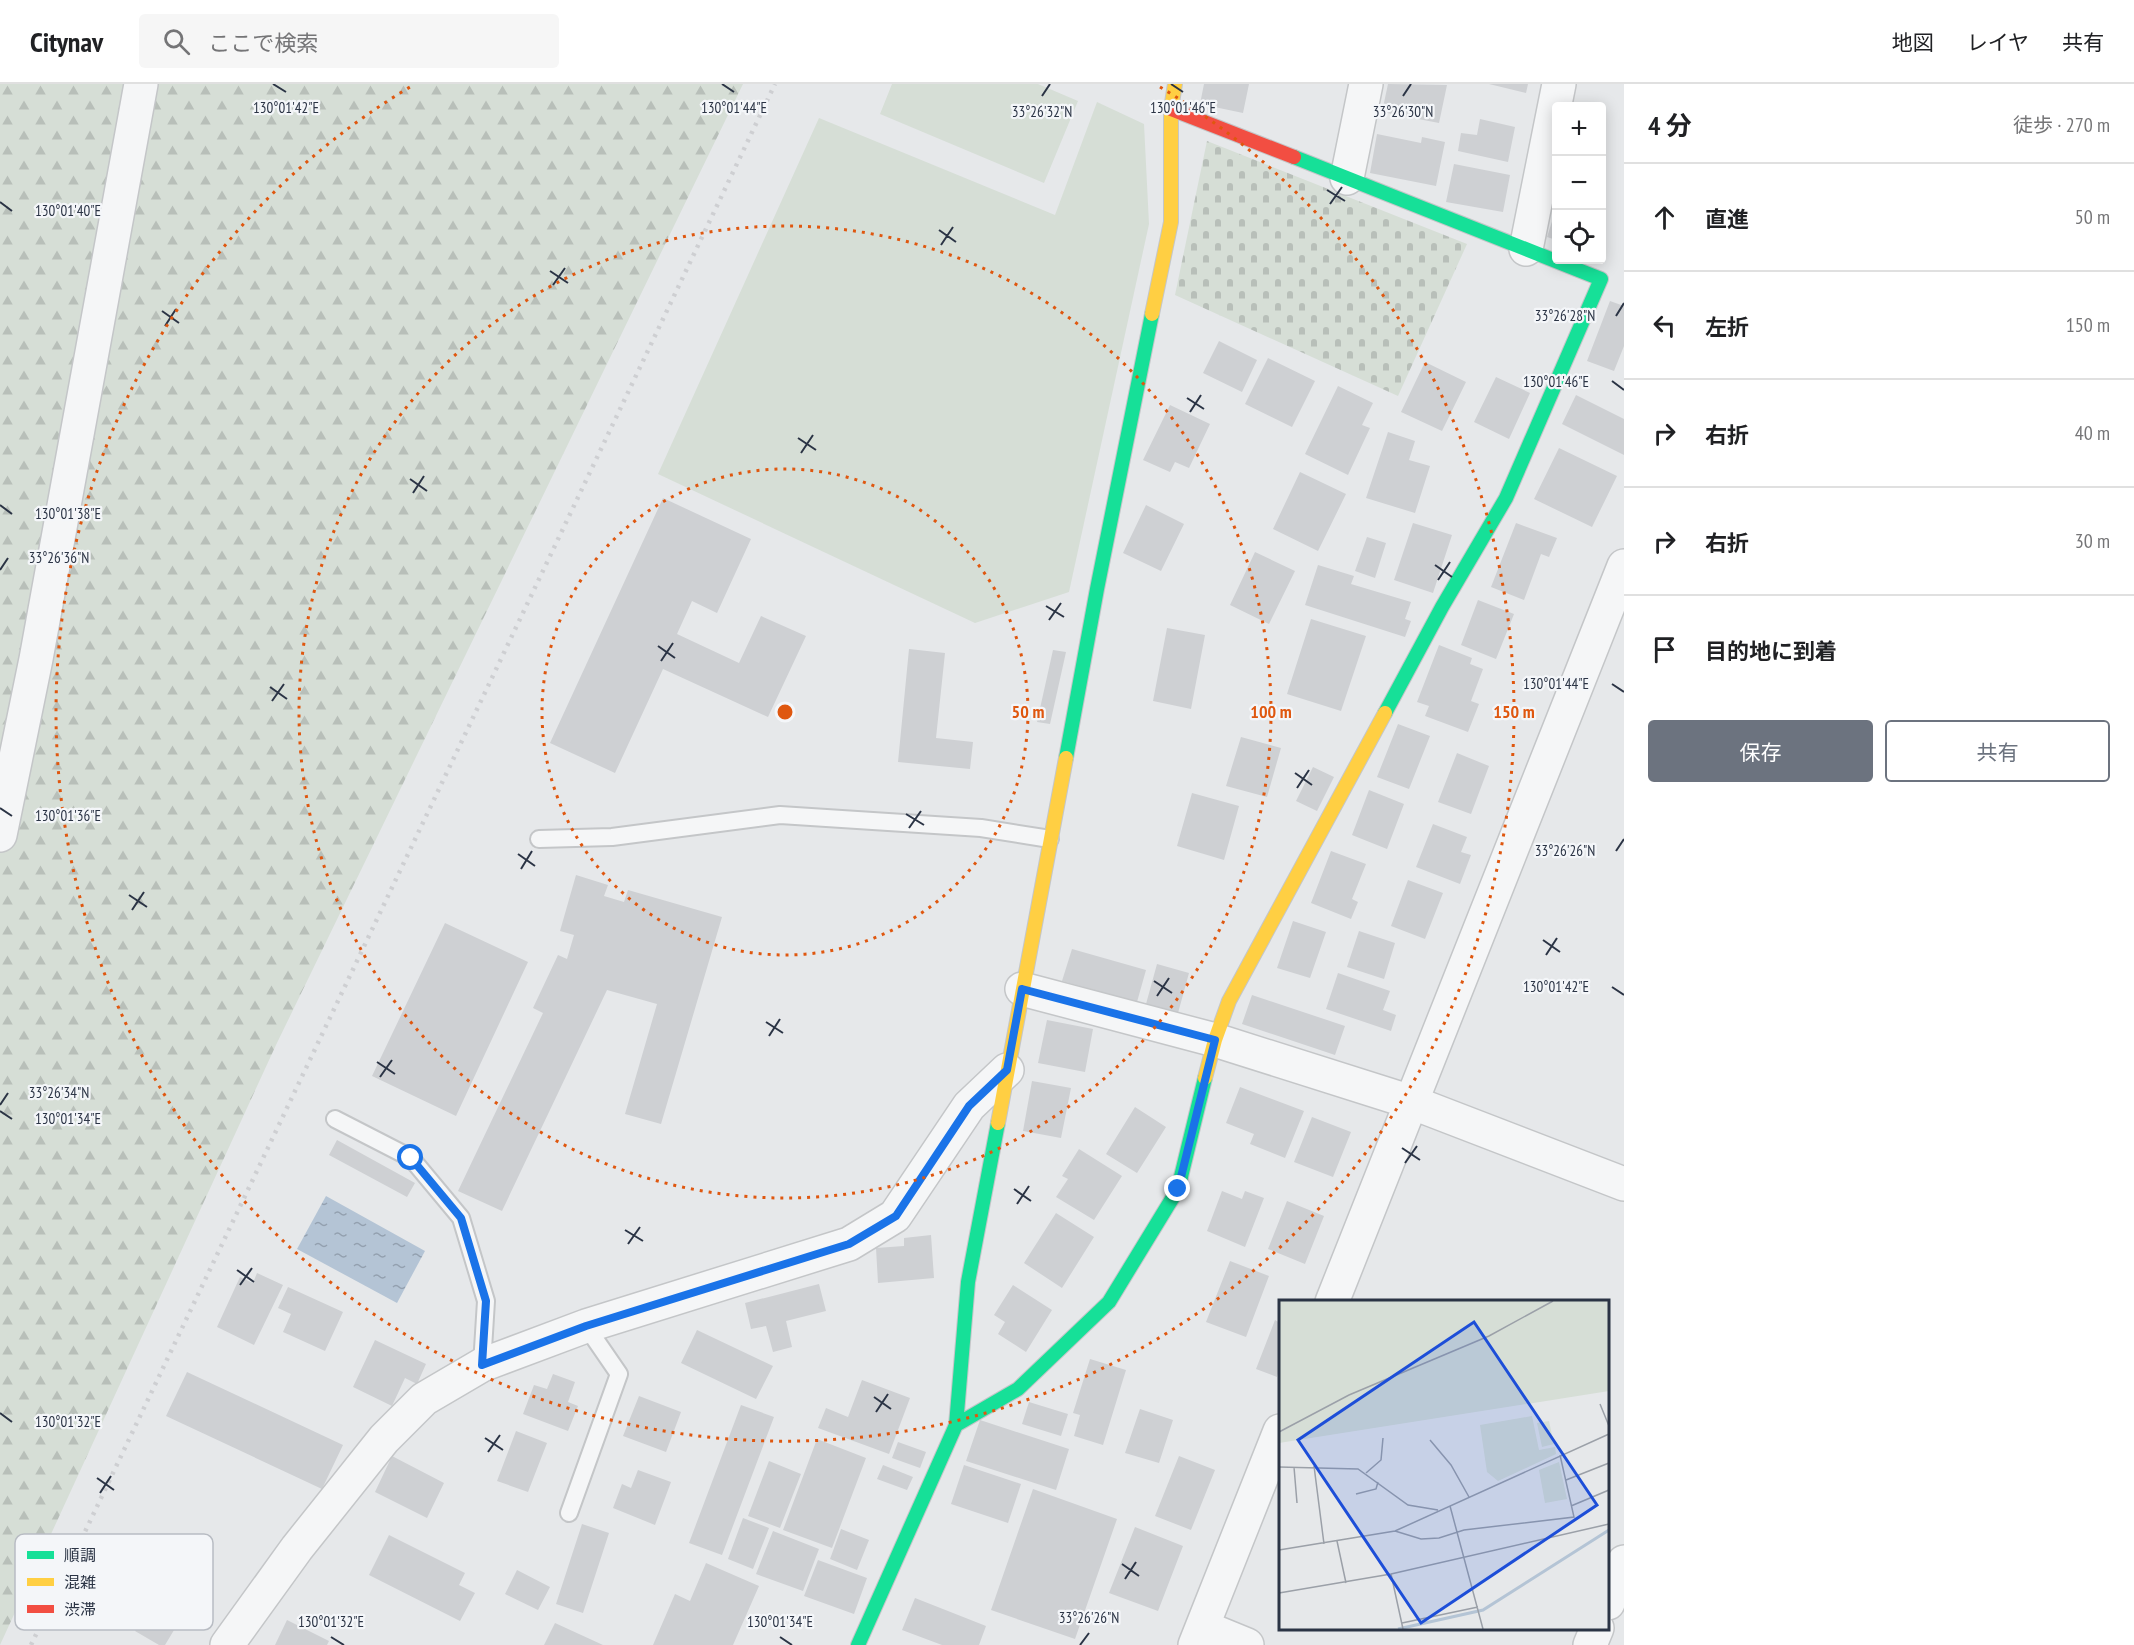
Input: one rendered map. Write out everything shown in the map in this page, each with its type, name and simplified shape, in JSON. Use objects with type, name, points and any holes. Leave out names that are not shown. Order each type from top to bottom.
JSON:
[{"type":"street","points":[[0,836],[36,659],[141,84]]},
{"type":"street","points":[[858,1645],[956,1425],[968,1282],[1099,578],[1171,222],[1171,109],[1175,84]]},
{"type":"street","points":[[1347,178],[1366,84]]},
{"type":"street","points":[[1526,249],[1559,84]]},
{"type":"street","points":[[956,1425],[1018,1389],[1109,1302],[1178,1189],[1215,1040],[1235,991],[1442,607],[1506,498],[1601,279],[1171,109]]},
{"type":"street","points":[[1333,1300],[1624,566]]},
{"type":"street","points":[[1022,989],[1215,1040],[1411,1102],[1624,1184]]},
{"type":"street","points":[[227,1645],[297,1548],[384,1439],[424,1399],[482,1365],[586,1326],[849,1244],[896,1216],[969,1106],[1007,1070]]},
{"type":"street","points":[[1247,1645],[1199,1636],[1279,1436]]},
{"type":"street","points":[[1609,1600],[1624,1562]]},
{"type":"street","points":[[1590,1645],[1597,1630]]},
{"type":"lane","points":[[539,839],[612,837],[780,815],[981,828],[1050,839]]},
{"type":"lane","points":[[335,1119],[411,1158],[461,1218],[486,1301],[482,1365]]},
{"type":"lane","points":[[569,1513],[619,1374],[586,1326]]},
{"type":"green space","points":[[0,84],[743,84],[276,1045],[51,1534],[15,1534],[15,1612],[0,1645]]},
{"type":"green space","points":[[892,84],[1038,84],[1078,101],[1044,183],[880,114]]},
{"type":"green space","points":[[1097,102],[1144,124],[1149,224],[1069,592],[975,623],[658,474],[819,118],[1055,215]]},
{"type":"green space","points":[[1207,141],[1467,244],[1398,396],[1175,295]]},
{"type":"water","points":[[326,1196],[425,1251],[397,1303],[297,1249]]},
{"type":"building","points":[[1204,84],[1249,84],[1243,113],[1200,104]]},
{"type":"building","points":[[1388,84],[1447,85],[1439,123],[1382,112]]},
{"type":"building","points":[[1489,84],[1528,84],[1526,93]]},
{"type":"building","points":[[1480,119],[1515,127],[1508,162],[1458,151],[1461,133],[1477,135]]},
{"type":"building","points":[[1377,134],[1421,143],[1422,137],[1445,142],[1436,186],[1370,173]]},
{"type":"building","points":[[1454,164],[1510,175],[1503,212],[1446,202]]},
{"type":"building","points":[[1552,221],[1552,239],[1547,237]]},
{"type":"building","points":[[1610,301],[1624,306],[1624,346],[1614,371],[1587,361]]},
{"type":"building","points":[[1219,341],[1257,360],[1242,392],[1203,373]]},
{"type":"building","points":[[1268,358],[1315,381],[1292,427],[1245,404]]},
{"type":"building","points":[[1425,362],[1466,382],[1442,431],[1401,412]]},
{"type":"building","points":[[1496,377],[1530,393],[1509,439],[1474,422]]},
{"type":"building","points":[[1338,386],[1373,403],[1362,425],[1370,428],[1348,475],[1305,454]]},
{"type":"building","points":[[1576,395],[1624,419],[1624,455],[1562,424]]},
{"type":"building","points":[[1170,405],[1210,424],[1189,468],[1175,462],[1170,472],[1143,460]]},
{"type":"building","points":[[1388,432],[1415,441],[1409,460],[1430,466],[1415,513],[1366,498]]},
{"type":"building","points":[[1559,448],[1617,476],[1592,527],[1534,499]]},
{"type":"building","points":[[1300,472],[1346,494],[1318,551],[1273,529]]},
{"type":"building","points":[[663,498],[751,539],[717,613],[692,601],[677,634],[739,663],[761,616],[806,636],[768,717],[663,669],[615,773],[550,743]]},
{"type":"building","points":[[1146,505],[1184,524],[1161,571],[1123,553]]},
{"type":"building","points":[[1413,523],[1452,535],[1433,593],[1394,580]]},
{"type":"building","points":[[1516,523],[1557,538],[1549,557],[1541,554],[1524,600],[1491,587]]},
{"type":"building","points":[[1367,537],[1386,543],[1375,578],[1355,571]]},
{"type":"building","points":[[1255,552],[1295,571],[1269,624],[1230,605]]},
{"type":"building","points":[[1318,565],[1354,576],[1351,584],[1411,602],[1405,619],[1411,621],[1405,637],[1305,605]]},
{"type":"building","points":[[1478,600],[1514,614],[1496,659],[1461,645]]},
{"type":"building","points":[[1311,619],[1366,636],[1341,711],[1287,694]]},
{"type":"building","points":[[1167,628],[1205,635],[1191,709],[1153,701]]},
{"type":"building","points":[[1439,645],[1472,658],[1470,664],[1483,669],[1471,701],[1479,704],[1468,732],[1425,716],[1429,706],[1417,702]]},
{"type":"building","points":[[909,649],[945,653],[936,738],[973,742],[970,769],[898,762]]},
{"type":"building","points":[[1053,650],[1066,652],[1050,724],[1037,722]]},
{"type":"building","points":[[1398,724],[1430,736],[1409,789],[1377,777]]},
{"type":"building","points":[[1241,737],[1281,748],[1267,797],[1226,786]]},
{"type":"building","points":[[1457,753],[1489,766],[1471,814],[1438,802]]},
{"type":"building","points":[[1313,767],[1334,777],[1317,811],[1296,801]]},
{"type":"building","points":[[1369,790],[1404,804],[1387,849],[1352,835]]},
{"type":"building","points":[[1192,793],[1239,806],[1224,860],[1177,846]]},
{"type":"building","points":[[1433,824],[1467,837],[1461,852],[1471,855],[1460,884],[1416,867]]},
{"type":"building","points":[[1331,851],[1366,864],[1352,899],[1358,902],[1351,919],[1311,903]]},
{"type":"building","points":[[576,875],[608,885],[604,896],[624,902],[628,890],[722,917],[661,1124],[625,1114],[657,1004],[607,990],[502,1211],[458,1191],[543,1013],[533,1008],[558,955],[567,959],[574,935],[560,931]]},
{"type":"building","points":[[1408,880],[1443,893],[1425,939],[1391,926]]},
{"type":"building","points":[[1293,921],[1326,932],[1310,978],[1277,968]]},
{"type":"building","points":[[445,923],[528,962],[456,1116],[372,1076]]},
{"type":"building","points":[[1359,931],[1395,943],[1384,979],[1347,967]]},
{"type":"building","points":[[1072,949],[1146,970],[1137,1002],[1062,981]]},
{"type":"building","points":[[1157,964],[1189,973],[1178,1013],[1146,1004]]},
{"type":"building","points":[[1338,973],[1390,991],[1383,1010],[1396,1015],[1391,1031],[1326,1009]]},
{"type":"building","points":[[1252,995],[1345,1026],[1335,1055],[1242,1024]]},
{"type":"building","points":[[1047,1020],[1093,1029],[1085,1072],[1038,1063]]},
{"type":"building","points":[[1032,1081],[1071,1088],[1061,1138],[1023,1131]]},
{"type":"building","points":[[1240,1087],[1304,1111],[1285,1158],[1250,1144],[1254,1134],[1226,1123]]},
{"type":"building","points":[[1135,1107],[1166,1127],[1137,1173],[1106,1154]]},
{"type":"building","points":[[1312,1117],[1351,1132],[1333,1177],[1294,1162]]},
{"type":"building","points":[[337,1140],[415,1183],[407,1197],[329,1155]]},
{"type":"building","points":[[1079,1149],[1122,1176],[1094,1220],[1056,1197],[1068,1179],[1062,1176]]},
{"type":"building","points":[[1222,1191],[1242,1199],[1245,1191],[1264,1198],[1245,1247],[1207,1231]]},
{"type":"building","points":[[1287,1201],[1324,1216],[1305,1264],[1268,1249]]},
{"type":"building","points":[[1056,1213],[1094,1237],[1062,1288],[1024,1263]]},
{"type":"building","points":[[931,1235],[934,1278],[878,1283],[876,1248],[904,1246],[904,1238]]},
{"type":"building","points":[[1230,1261],[1269,1276],[1246,1337],[1206,1322]]},
{"type":"building","points":[[257,1273],[283,1285],[254,1345],[217,1327],[240,1277],[253,1283]]},
{"type":"building","points":[[819,1284],[826,1311],[786,1321],[792,1347],[773,1352],[766,1326],[751,1329],[745,1303]]},
{"type":"building","points":[[1013,1285],[1052,1310],[1026,1352],[998,1334],[1005,1322],[994,1315]]},
{"type":"building","points":[[288,1287],[343,1312],[325,1351],[283,1332],[291,1314],[278,1308]]},
{"type":"building","points":[[1275,1320],[1279,1322],[1277,1377],[1256,1369]]},
{"type":"building","points":[[697,1330],[773,1366],[756,1399],[681,1363]]},
{"type":"building","points":[[375,1340],[426,1364],[417,1384],[405,1378],[392,1406],[353,1387]]},
{"type":"building","points":[[1090,1359],[1126,1370],[1103,1445],[1074,1436],[1080,1415],[1073,1413]]},
{"type":"building","points":[[187,1372],[343,1445],[322,1489],[166,1416]]},
{"type":"building","points":[[553,1374],[575,1382],[568,1402],[578,1406],[568,1431],[523,1414],[534,1385],[547,1389]]},
{"type":"building","points":[[862,1380],[910,1398],[889,1454],[818,1428],[826,1408],[848,1417]]},
{"type":"building","points":[[639,1396],[681,1412],[666,1452],[623,1436]]},
{"type":"building","points":[[1029,1402],[1068,1414],[1061,1436],[1022,1424]]},
{"type":"building","points":[[741,1405],[774,1417],[722,1555],[689,1543]]},
{"type":"building","points":[[1140,1409],[1173,1420],[1159,1463],[1125,1453]]},
{"type":"building","points":[[980,1420],[1069,1449],[1056,1490],[966,1461]]},
{"type":"building","points":[[516,1431],[547,1443],[528,1492],[497,1481]]},
{"type":"building","points":[[817,1439],[866,1458],[832,1548],[783,1530]]},
{"type":"building","points":[[898,1442],[926,1452],[920,1468],[892,1458]]},
{"type":"building","points":[[392,1456],[444,1483],[427,1518],[375,1492]]},
{"type":"building","points":[[1179,1456],[1215,1470],[1191,1530],[1155,1516]]},
{"type":"building","points":[[769,1461],[801,1474],[780,1528],[748,1516]]},
{"type":"building","points":[[883,1465],[913,1477],[907,1490],[877,1479]]},
{"type":"building","points":[[964,1465],[1021,1484],[1008,1523],[951,1504]]},
{"type":"building","points":[[638,1470],[671,1482],[655,1525],[613,1508],[622,1484],[631,1488]]},
{"type":"building","points":[[1033,1489],[1117,1519],[1075,1639],[991,1610]]},
{"type":"building","points":[[743,1518],[769,1528],[753,1569],[728,1559]]},
{"type":"building","points":[[582,1524],[609,1533],[583,1613],[556,1604]]},
{"type":"building","points":[[1135,1527],[1183,1546],[1158,1611],[1109,1593]]},
{"type":"building","points":[[841,1529],[869,1540],[857,1570],[830,1559]]},
{"type":"building","points":[[773,1531],[819,1549],[803,1591],[756,1574]]},
{"type":"building","points":[[389,1535],[465,1573],[459,1585],[475,1593],[460,1621],[369,1575]]},
{"type":"building","points":[[818,1560],[867,1578],[854,1614],[804,1596]]},
{"type":"building","points":[[706,1563],[759,1586],[733,1645],[653,1645],[675,1594],[690,1601]]},
{"type":"building","points":[[517,1570],[550,1587],[538,1610],[505,1594]]},
{"type":"building","points":[[915,1598],[986,1626],[979,1645],[942,1645],[902,1630]]},
{"type":"building","points":[[287,1620],[329,1641],[327,1645],[275,1645]]},
{"type":"building","points":[[555,1623],[603,1645],[544,1645]]},
{"type":"building","points":[[174,1630],[165,1645],[159,1645],[135,1631]]},
{"type":"railway","points":[[84,1534],[775,84]]},
{"type":"railway","points":[[31,1645],[38,1630]]},
{"type":"traffic: fast","points":[[1294,157],[1601,279],[1506,498],[1442,607],[1385,713]]},
{"type":"traffic: fast","points":[[1066,758],[1152,314]]},
{"type":"traffic: fast","points":[[956,1425],[1018,1389],[1109,1302],[1178,1189],[1205,1078]]},
{"type":"traffic: fast","points":[[858,1645],[956,1425],[968,1282],[998,1123]]},
{"type":"traffic: slow","points":[[1152,314],[1171,222],[1171,109],[1175,84]]},
{"type":"traffic: slow","points":[[1205,1078],[1229,1001],[1385,713]]},
{"type":"traffic: slow","points":[[998,1123],[1066,758]]},
{"type":"traffic: jam","points":[[1171,109],[1294,157]]},
{"type":"route","points":[[411,1158],[461,1218],[486,1301],[482,1365],[586,1326],[849,1244],[896,1216],[969,1106],[1007,1070],[1022,989],[1215,1040],[1178,1189]]}]
